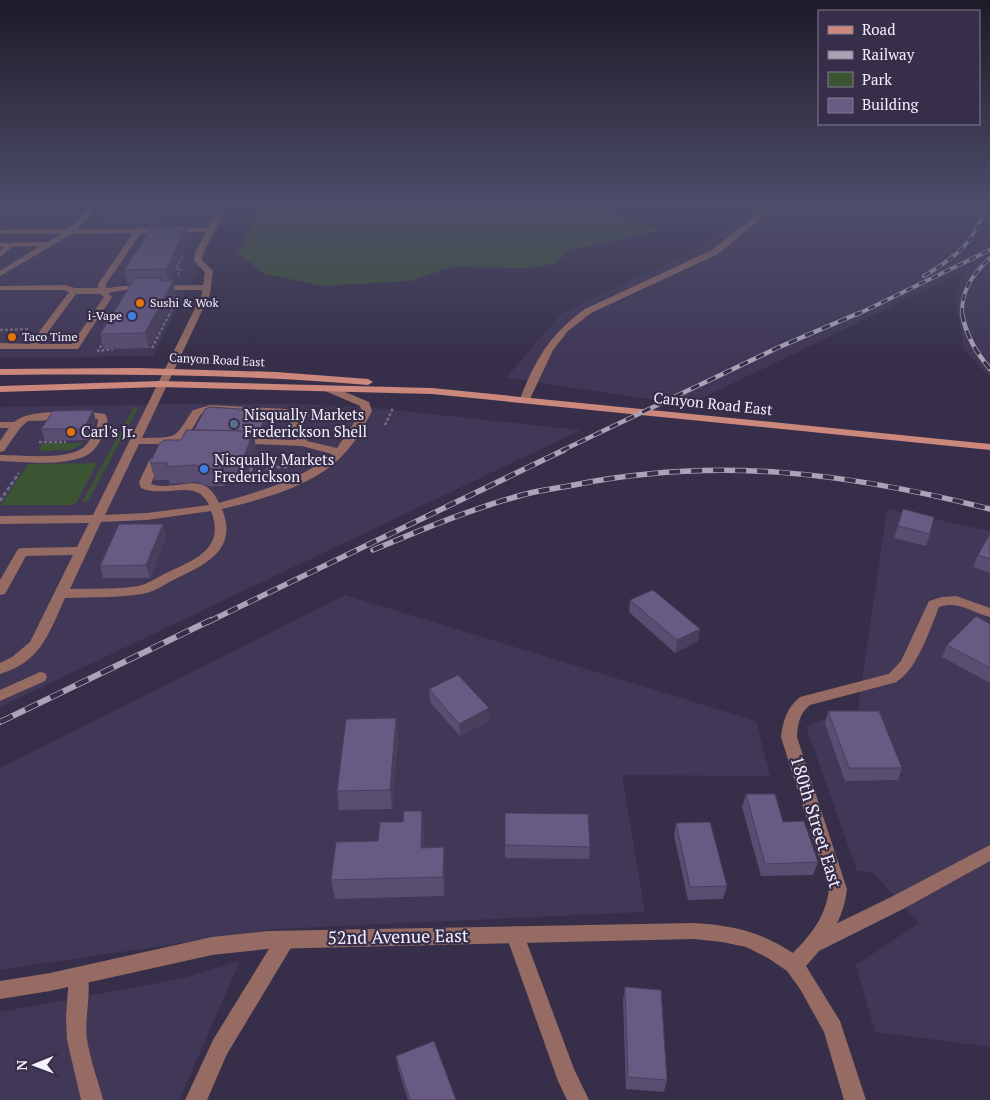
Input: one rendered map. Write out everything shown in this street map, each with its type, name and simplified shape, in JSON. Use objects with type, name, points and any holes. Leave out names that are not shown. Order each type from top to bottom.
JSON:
[{"type":"main road","name":"Canyon Road East","points":[[0,372],[168,370],[332,378],[432,391],[990,447]]},
{"type":"main road","name":"Canyon Road East","points":[[0,389],[161,384],[432,391]]},
{"type":"street","points":[[1,273],[30,256]]},
{"type":"street","points":[[0,346],[75,347],[108,297],[102,291],[102,284],[121,256]]},
{"type":"street","points":[[0,669],[17,661],[36,645],[62,594],[206,290],[209,271],[198,261],[199,256]]},
{"type":"street","points":[[524,399],[535,371],[547,350],[557,335],[570,323],[588,312],[706,256]]},
{"type":"street","points":[[0,288],[65,287],[74,291],[121,293],[206,290]]},
{"type":"street","points":[[33,346],[74,291]]},
{"type":"street","points":[[0,520],[166,516],[244,501],[276,490],[313,473],[339,452],[361,424],[367,411],[365,404],[327,388]]},
{"type":"street","points":[[62,594],[142,590],[203,561],[216,546],[222,528],[219,514],[214,508],[209,494],[198,488],[154,489],[145,486],[155,461],[174,440],[184,434],[198,412],[211,408],[286,412],[295,420],[302,443]]},
{"type":"street","points":[[0,450],[17,425],[25,418],[33,416],[91,415],[101,416],[103,419],[103,424],[90,448],[80,454],[66,457],[0,458]]},
{"type":"street","points":[[0,425],[17,425]]},
{"type":"street","points":[[134,441],[193,440]]},
{"type":"street","points":[[231,441],[302,443],[339,452]]},
{"type":"street","points":[[0,591],[22,552],[82,552]]},
{"type":"street","name":"180th Street East","points":[[794,965],[816,943],[838,901],[838,888],[789,737],[790,718],[796,708],[805,701],[892,678],[907,664],[934,604],[946,599],[962,600],[990,613]]},
{"type":"street","points":[[0,696],[40,678]]},
{"type":"street","points":[[816,943],[899,902],[990,852]]},
{"type":"street","name":"52nd Avenue East","points":[[0,990],[79,976],[212,946],[285,940],[694,931],[722,933],[749,939],[775,952],[794,965]]},
{"type":"street","points":[[515,934],[565,1074],[578,1100]]},
{"type":"street","points":[[196,1100],[220,1047],[285,940]]},
{"type":"street","points":[[794,965],[807,982],[833,1028],[855,1100]]},
{"type":"street","points":[[79,976],[76,1016],[77,1040],[92,1100]]},
{"type":"path","points":[[177,277],[181,270],[176,270],[183,256]]},
{"type":"path","points":[[152,348],[179,295]]},
{"type":"path","points":[[0,330],[36,329]]},
{"type":"path","points":[[106,337],[98,351],[112,349]]},
{"type":"path","points":[[384,425],[393,408]]},
{"type":"path","points":[[35,448],[44,435]]},
{"type":"path","points":[[39,442],[75,442]]},
{"type":"path","points":[[239,482],[246,482],[256,456],[240,456]]},
{"type":"path","points":[[248,478],[265,476],[269,467],[294,467]]},
{"type":"path","points":[[0,501],[21,470]]},
{"type":"shaded area","points":[[0,256],[204,256],[153,356],[0,358]]},
{"type":"shaded area","points":[[681,256],[990,256],[990,377],[964,350],[955,296],[963,272],[688,405],[506,378],[561,314]]},
{"type":"shaded area","points":[[296,404],[375,408],[581,430],[0,707],[0,407]]},
{"type":"shaded area","points":[[887,509],[990,531],[990,1047],[875,1032],[856,965],[919,923],[872,872],[857,871],[806,726],[832,716],[857,715]]},
{"type":"shaded area","points":[[345,595],[756,721],[770,776],[622,775],[645,912],[275,929],[0,970],[0,768]]},
{"type":"shaded area","points":[[240,961],[179,1100],[0,1100],[0,1012],[180,979]]},
{"type":"green space","points":[[241,256],[563,256],[555,263],[528,268],[453,267],[409,281],[322,286],[265,274]]},
{"type":"green space","points":[[134,407],[138,408],[89,499],[86,502],[82,502]]},
{"type":"green space","points":[[43,443],[83,443],[72,450],[38,451]]},
{"type":"green space","points":[[97,463],[77,502],[71,505],[1,505],[28,464]]},
{"type":"building","points":[[133,256],[172,256],[171,258],[173,258],[166,269],[124,270]]},
{"type":"building","points":[[135,278],[161,278],[159,281],[173,281],[145,333],[100,334]]},
{"type":"building","name":"Nisqually Markets Frederickson Shell","points":[[210,407],[268,411],[259,432],[194,430],[205,409]]},
{"type":"building","points":[[93,410],[84,429],[41,429],[53,411]]},
{"type":"building","points":[[186,430],[253,431],[241,464],[223,464],[221,469],[204,468],[194,465],[166,467],[168,463],[150,463],[159,444],[164,440],[181,440]]},
{"type":"building","points":[[903,509],[934,517],[930,534],[898,526]]},
{"type":"building","points":[[119,524],[163,524],[146,565],[100,566]]},
{"type":"building","points":[[990,534],[990,559],[978,555]]},
{"type":"building","points":[[653,590],[700,629],[677,640],[630,600]]},
{"type":"building","points":[[976,616],[990,624],[990,668],[947,645]]},
{"type":"building","points":[[458,675],[489,708],[459,724],[429,689]]},
{"type":"building","points":[[828,711],[879,711],[902,768],[849,768]]},
{"type":"building","points":[[396,718],[390,790],[337,791],[346,719]]},
{"type":"building","points":[[746,794],[775,794],[783,822],[804,821],[818,862],[765,864]]},
{"type":"building","points":[[404,811],[422,811],[421,848],[444,847],[443,877],[331,880],[336,842],[378,841],[380,822],[403,822]]},
{"type":"building","points":[[505,813],[588,814],[590,847],[505,845]]},
{"type":"building","points":[[710,822],[727,886],[690,887],[676,823]]},
{"type":"building","points":[[625,987],[661,990],[667,1080],[628,1077]]},
{"type":"building","points":[[434,1041],[456,1100],[410,1100],[396,1056]]},
{"type":"railway","points":[[924,276],[953,256]]},
{"type":"railway","points":[[856,315],[977,256]]},
{"type":"railway","points":[[962,313],[962,306],[969,283],[990,258]]},
{"type":"railway","points":[[561,451],[777,348],[859,313]]},
{"type":"railway","points":[[962,313],[972,343],[990,369]]},
{"type":"railway","points":[[208,622],[564,450]]},
{"type":"railway","points":[[373,550],[467,512],[526,494],[627,476],[680,471],[732,470],[834,478],[938,496],[990,509]]},
{"type":"railway","points":[[0,722],[211,620]]},
{"type":"place","name":"Sushi & Wok","points":[[140,303]]},
{"type":"place","name":"i-Vape","points":[[132,316]]},
{"type":"place","name":"Taco Time","points":[[12,337]]},
{"type":"place","name":"Nisqually Markets Frederickson Shell","points":[[234,424]]},
{"type":"place","name":"Carl's Jr.","points":[[71,432]]},
{"type":"place","name":"Nisqually Markets Frederickson","points":[[204,469]]}]
